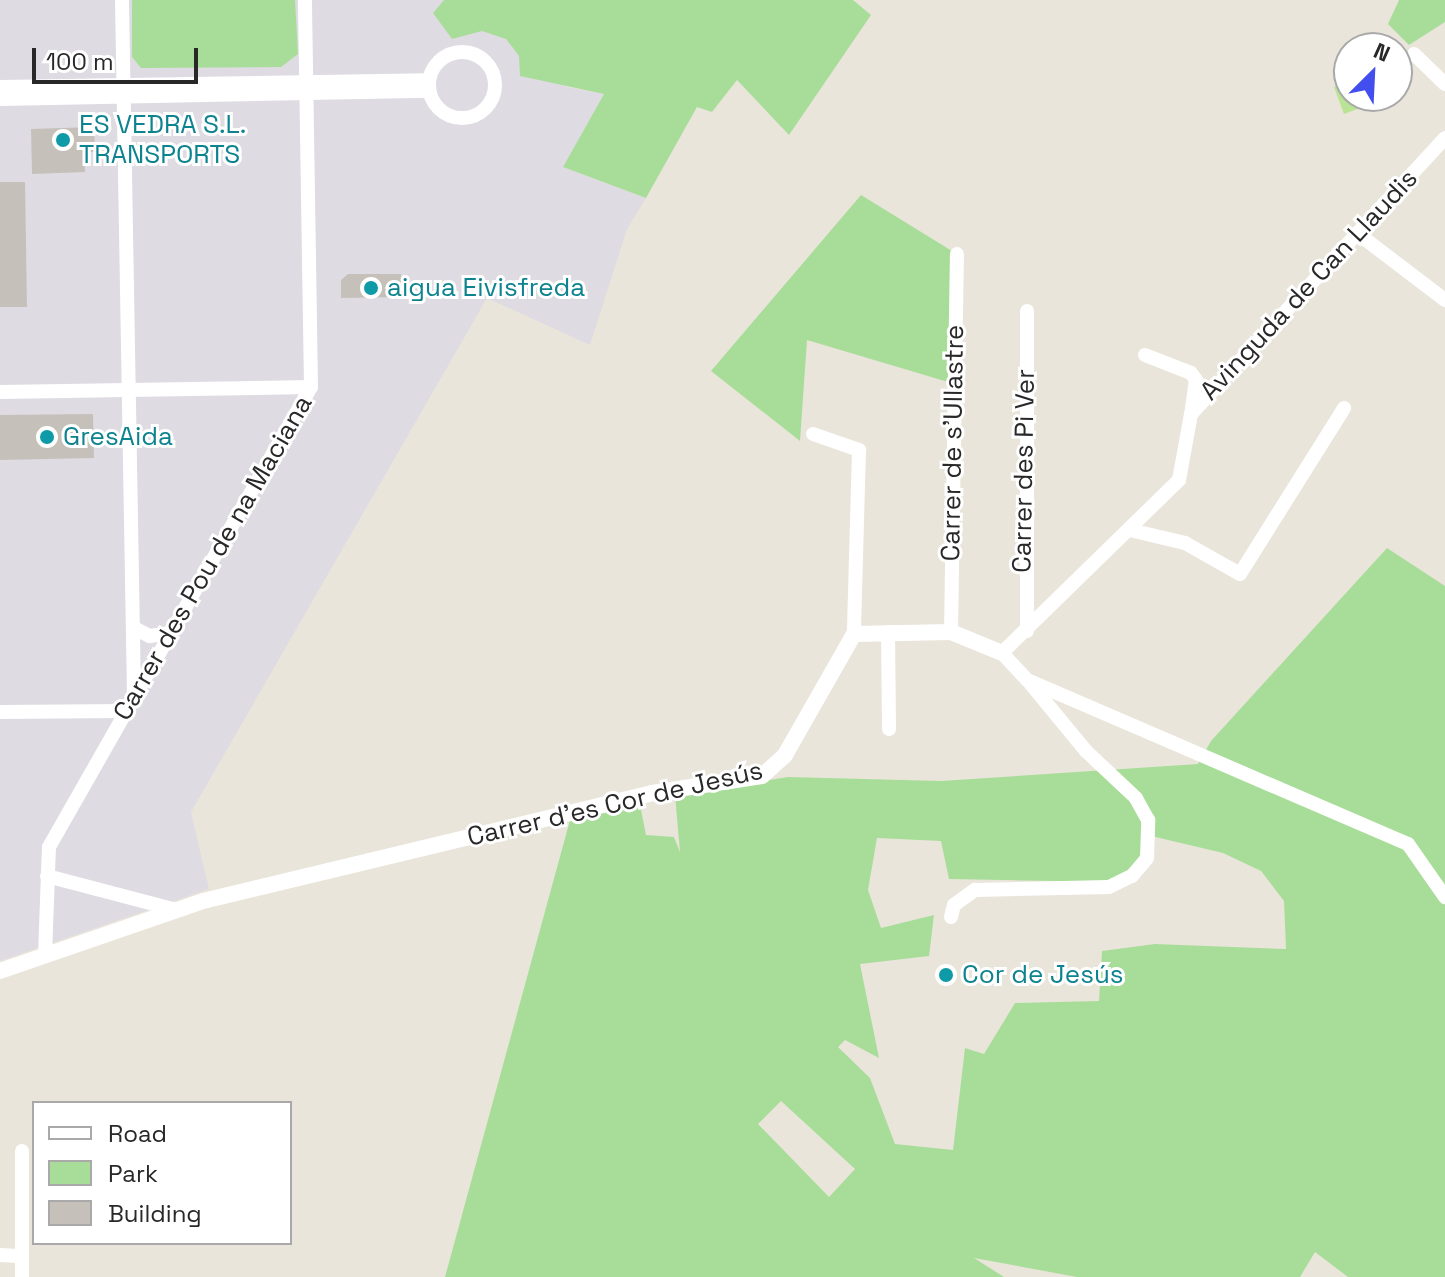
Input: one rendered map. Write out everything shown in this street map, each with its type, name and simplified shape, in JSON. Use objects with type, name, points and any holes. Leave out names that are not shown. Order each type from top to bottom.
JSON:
[{"type":"street","points":[[122,0],[134,694]]},
{"type":"street","name":"Carrer des Pou de na Maciana","points":[[45,955],[49,847],[311,387],[305,0]]},
{"type":"street","points":[[461,52],[482,59],[495,89],[486,107],[468,117],[439,109],[429,85],[440,60],[461,52]]},
{"type":"street","points":[[1414,54],[1445,84]]},
{"type":"street","points":[[0,99],[124,91],[429,85]]},
{"type":"street","points":[[0,87],[124,91]]},
{"type":"street","name":"Avinguda de Can Llaudis","points":[[1002,653],[1179,480],[1191,414],[1445,138]]},
{"type":"street","points":[[1357,233],[1445,300]]},
{"type":"street","name":"Carrer de s'Ullastre","points":[[951,632],[957,254]]},
{"type":"street","name":"Carrer des Pi Ver","points":[[1027,311],[1027,631]]},
{"type":"street","points":[[1145,355],[1196,380],[1191,414]]},
{"type":"street","points":[[0,392],[311,387]]},
{"type":"street","points":[[1130,530],[1185,543],[1240,574],[1344,408]]},
{"type":"street","points":[[813,434],[859,450],[854,634],[951,632],[1002,653],[1086,751],[1136,798],[1148,820],[1147,858],[1132,876],[1109,887],[975,890],[954,905],[951,917]]},
{"type":"street","points":[[134,628],[150,636],[170,633]]},
{"type":"street","points":[[888,632],[889,729]]},
{"type":"street","name":"Carrer d'es Cor de Jesús","points":[[0,971],[173,909],[652,793],[762,776],[785,755],[854,634]]},
{"type":"street","points":[[1027,680],[1408,844],[1445,897]]},
{"type":"street","points":[[0,712],[125,711]]},
{"type":"street","points":[[47,876],[173,909]]},
{"type":"street","points":[[22,1151],[22,1277]]},
{"type":"street","points":[[0,1255],[22,1256]]},
{"type":"shaded area","points":[[0,0],[444,0],[433,13],[506,39],[519,56],[567,87],[604,94],[563,167],[646,198],[627,229],[590,345],[487,298],[191,812],[209,889],[0,961]]},
{"type":"green space","points":[[132,0],[295,0],[298,54],[281,67],[141,68],[132,57]]},
{"type":"green space","points":[[444,0],[853,0],[871,15],[789,135],[737,80],[712,112],[697,107],[646,198],[563,167],[604,94],[520,76],[519,56],[506,39],[482,31],[452,39],[433,13]]},
{"type":"green space","points":[[1399,0],[1445,0],[1445,22],[1413,42],[1413,32],[1396,32],[1388,24]]},
{"type":"green space","points":[[861,195],[952,251],[948,382],[807,340],[800,441],[711,371]]},
{"type":"green space","points":[[1387,548],[1445,586],[1445,1277],[1348,1277],[1315,1252],[1300,1277],[1077,1277],[974,1258],[1004,1277],[445,1277],[570,820],[630,804],[641,810],[646,835],[674,837],[680,852],[675,795],[788,777],[941,781],[1198,764],[1211,741]],"holes":[[[1143,834],[1223,853],[1261,871],[1284,901],[1286,949],[1155,944],[1102,951],[1099,1001],[1015,1003],[984,1054],[965,1048],[953,1150],[895,1144],[870,1078],[838,1047],[845,1040],[879,1058],[860,964],[929,956],[934,915],[881,928],[868,890],[877,838],[941,841],[949,879],[1103,882],[1124,875],[1140,857]],[[781,1101],[855,1169],[829,1197],[758,1124]]]},
{"type":"building","name":"ES VEDRA S.L. TRANSPORTS","points":[[94,127],[95,152],[84,152],[85,172],[32,174],[31,129]]},
{"type":"building","points":[[0,182],[25,182],[27,307],[0,307]]},
{"type":"building","name":"aigua Eivisfreda","points":[[348,274],[401,274],[402,297],[341,298],[341,280]]},
{"type":"building","name":"GresAida","points":[[93,414],[94,458],[0,460],[0,415]]},
{"type":"place","name":"ES VEDRA S.L. TRANSPORTS","points":[[63,140]]},
{"type":"place","name":"aigua Eivisfreda","points":[[371,288]]},
{"type":"place","name":"GresAida","points":[[47,437]]},
{"type":"place","name":"Cor de Jesús","points":[[946,975]]}]
